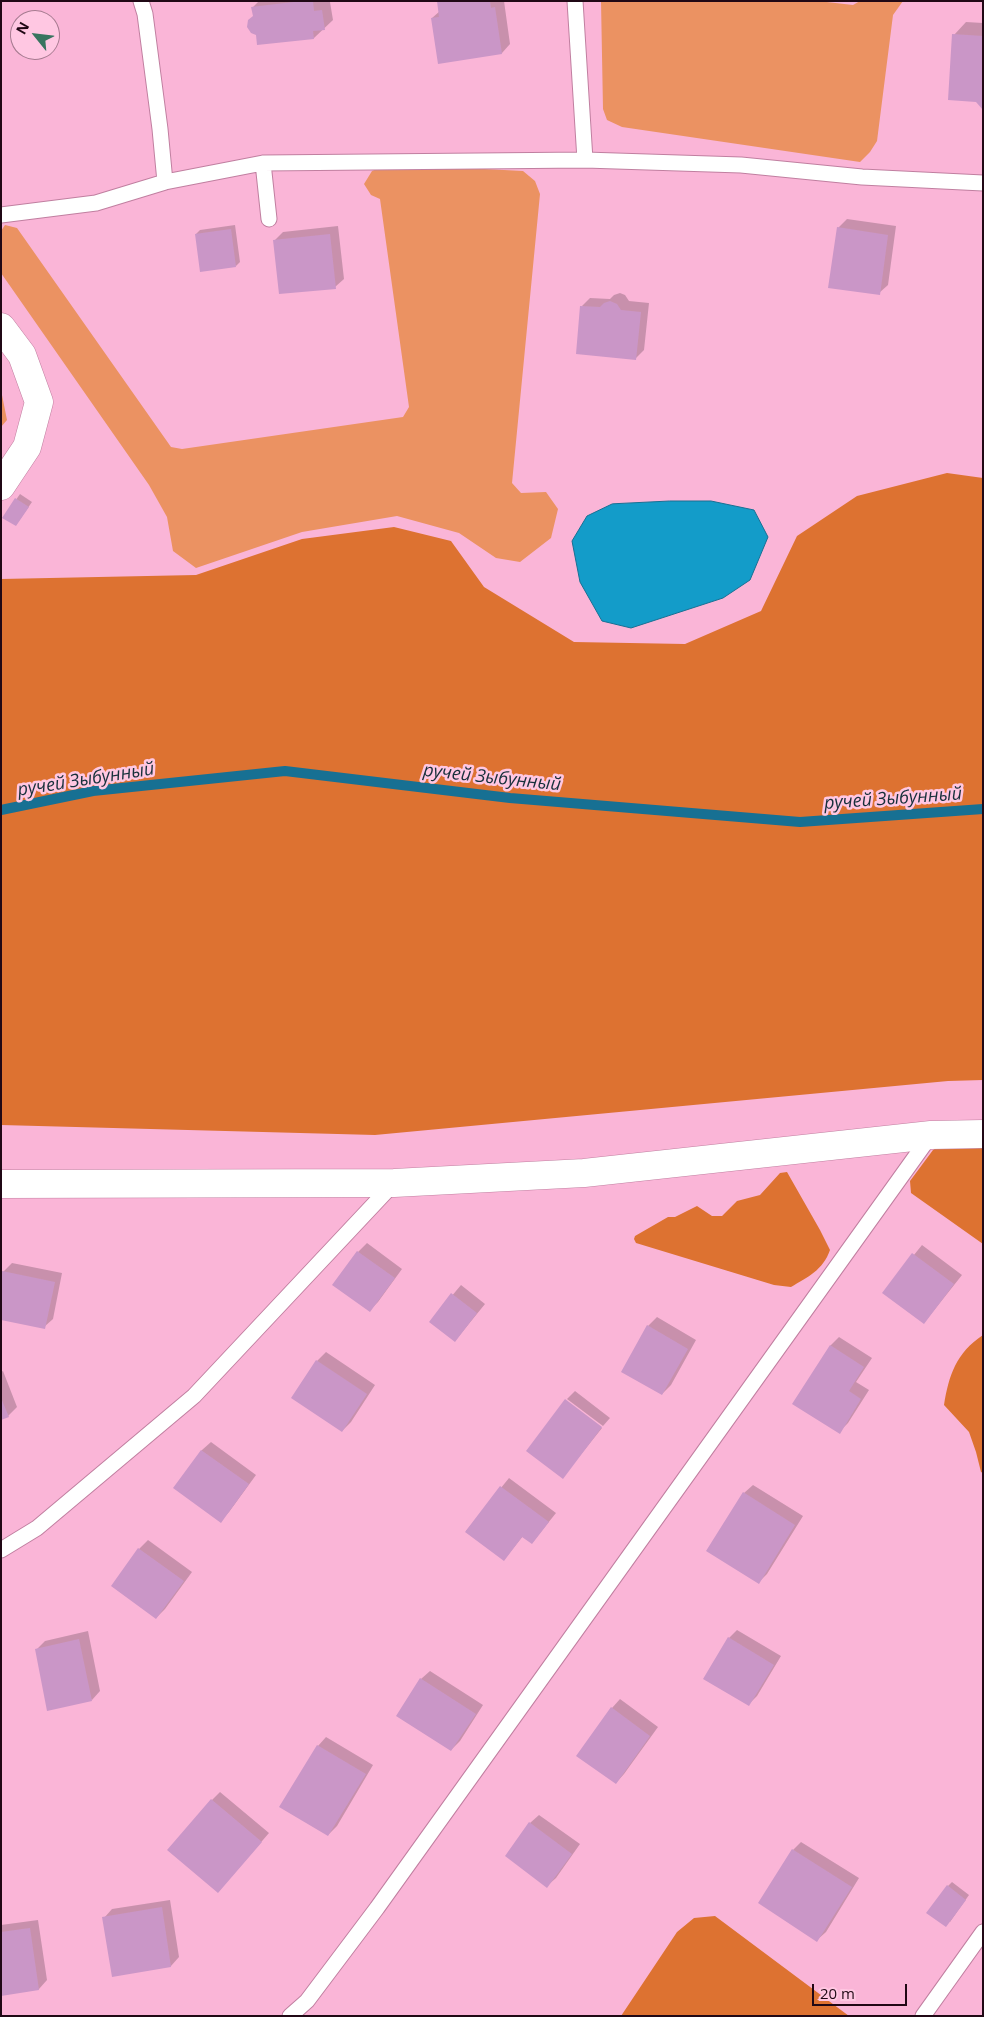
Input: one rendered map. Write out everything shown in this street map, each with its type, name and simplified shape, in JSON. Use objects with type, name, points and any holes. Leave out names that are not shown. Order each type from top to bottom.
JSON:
[{"type":"street","points":[[1,327],[22,355],[39,402],[27,447],[1,486]]},
{"type":"street","points":[[1,1184],[394,1183],[584,1173],[931,1135],[983,1134]]},
{"type":"lane","points":[[141,1],[145,14],[165,182]]},
{"type":"lane","points":[[575,1],[586,160]]},
{"type":"lane","points":[[1,215],[96,203],[165,182],[263,163],[586,160],[742,165],[862,177],[983,183]]},
{"type":"lane","points":[[263,163],[269,218]]},
{"type":"lane","points":[[290,2016],[308,2001],[377,1908],[931,1135]]},
{"type":"lane","points":[[1,1550],[37,1528],[194,1396],[394,1183]]},
{"type":"lane","points":[[923,2016],[983,1932]]},
{"type":"shaded area","points":[[601,1],[818,1],[853,5],[860,1],[903,1],[893,15],[877,141],[860,162],[622,127],[607,120],[603,109]]},
{"type":"shaded area","points":[[388,164],[523,171],[535,181],[540,194],[512,483],[521,493],[546,492],[558,509],[551,538],[520,562],[496,558],[459,533],[397,516],[302,532],[196,568],[173,551],[167,517],[149,485],[1,273],[1,231],[5,225],[17,228],[171,447],[182,449],[403,417],[409,407],[380,199],[371,195],[364,184],[372,171]]},
{"type":"shaded area","points":[[1,390],[7,420],[1,427]]},
{"type":"shaded area","points":[[947,473],[983,478],[983,1080],[948,1081],[375,1135],[1,1125],[1,579],[196,575],[302,539],[394,527],[451,541],[484,587],[574,642],[685,644],[761,611],[797,536],[857,496]]},
{"type":"shaded area","points":[[983,1143],[983,1244],[911,1193],[910,1181],[933,1150],[943,1144]]},
{"type":"shaded area","points":[[787,1172],[830,1250],[819,1268],[791,1287],[774,1285],[636,1243],[634,1239],[635,1236],[668,1217],[675,1217],[697,1206],[712,1216],[722,1216],[737,1201],[760,1195],[780,1173]]},
{"type":"shaded area","points":[[983,1335],[983,1473],[981,1472],[969,1432],[944,1405],[951,1374],[960,1357],[966,1349]]},
{"type":"shaded area","points":[[715,1916],[849,2016],[621,2016],[677,1932],[694,1918]]},
{"type":"water","points":[[711,501],[754,510],[768,537],[750,580],[723,598],[631,628],[602,621],[580,582],[572,541],[587,516],[612,504]]},
{"type":"building","points":[[313,1],[314,11],[322,10],[325,30],[313,31],[314,39],[257,45],[256,35],[251,33],[247,27],[248,20],[253,16],[251,7]]},
{"type":"building","points":[[437,1],[490,1],[491,8],[495,7],[502,54],[438,64],[431,18],[439,17]]},
{"type":"building","points":[[952,34],[983,36],[983,110],[976,102],[948,100]]},
{"type":"building","points":[[837,227],[888,235],[880,295],[828,288]]},
{"type":"building","points":[[231,229],[236,267],[200,272],[195,234]]},
{"type":"building","points":[[330,234],[336,289],[279,294],[273,240]]},
{"type":"building","points":[[610,301],[617,304],[621,310],[641,312],[636,360],[576,354],[580,306],[600,307]]},
{"type":"building","points":[[15,498],[29,507],[16,526],[2,518]]},
{"type":"building","points":[[357,1251],[395,1278],[370,1312],[332,1285]]},
{"type":"building","points":[[912,1253],[954,1284],[924,1324],[882,1293]]},
{"type":"building","points":[[2,1271],[55,1282],[45,1329],[1,1320]]},
{"type":"building","points":[[451,1293],[477,1313],[455,1342],[429,1322]]},
{"type":"building","points":[[647,1325],[688,1349],[662,1395],[621,1372]]},
{"type":"building","points":[[830,1345],[864,1367],[849,1391],[861,1399],[840,1434],[792,1404]]},
{"type":"building","points":[[316,1360],[367,1394],[342,1432],[291,1398]]},
{"type":"building","points":[[1,1398],[9,1417],[1,1420]]},
{"type":"building","points":[[565,1399],[602,1427],[563,1479],[526,1451]]},
{"type":"building","points":[[201,1450],[249,1484],[221,1523],[173,1488]]},
{"type":"building","points":[[500,1486],[549,1522],[532,1544],[522,1537],[504,1561],[465,1532]]},
{"type":"building","points":[[743,1492],[795,1525],[759,1584],[706,1551]]},
{"type":"building","points":[[138,1548],[184,1581],[156,1619],[111,1586]]},
{"type":"building","points":[[728,1637],[774,1665],[749,1706],[703,1679]]},
{"type":"building","points":[[79,1639],[92,1701],[47,1711],[35,1649]]},
{"type":"building","points":[[420,1678],[476,1714],[451,1751],[396,1716]]},
{"type":"building","points":[[611,1707],[650,1736],[616,1784],[576,1756]]},
{"type":"building","points":[[317,1745],[366,1774],[328,1836],[279,1807]]},
{"type":"building","points":[[211,1799],[262,1842],[218,1893],[167,1850]]},
{"type":"building","points":[[529,1822],[572,1854],[547,1888],[505,1856]]},
{"type":"building","points":[[792,1849],[852,1887],[817,1942],[758,1903]]},
{"type":"building","points":[[947,1885],[966,1900],[946,1927],[926,1913]]},
{"type":"building","points":[[162,1907],[171,1967],[112,1977],[102,1917]]},
{"type":"building","points":[[30,1928],[39,1990],[1,1996],[1,1932]]},
{"type":"waterway","name":"ручей Зыбунный","points":[[1,810],[93,791],[285,771],[510,798],[800,822],[983,809]]}]
